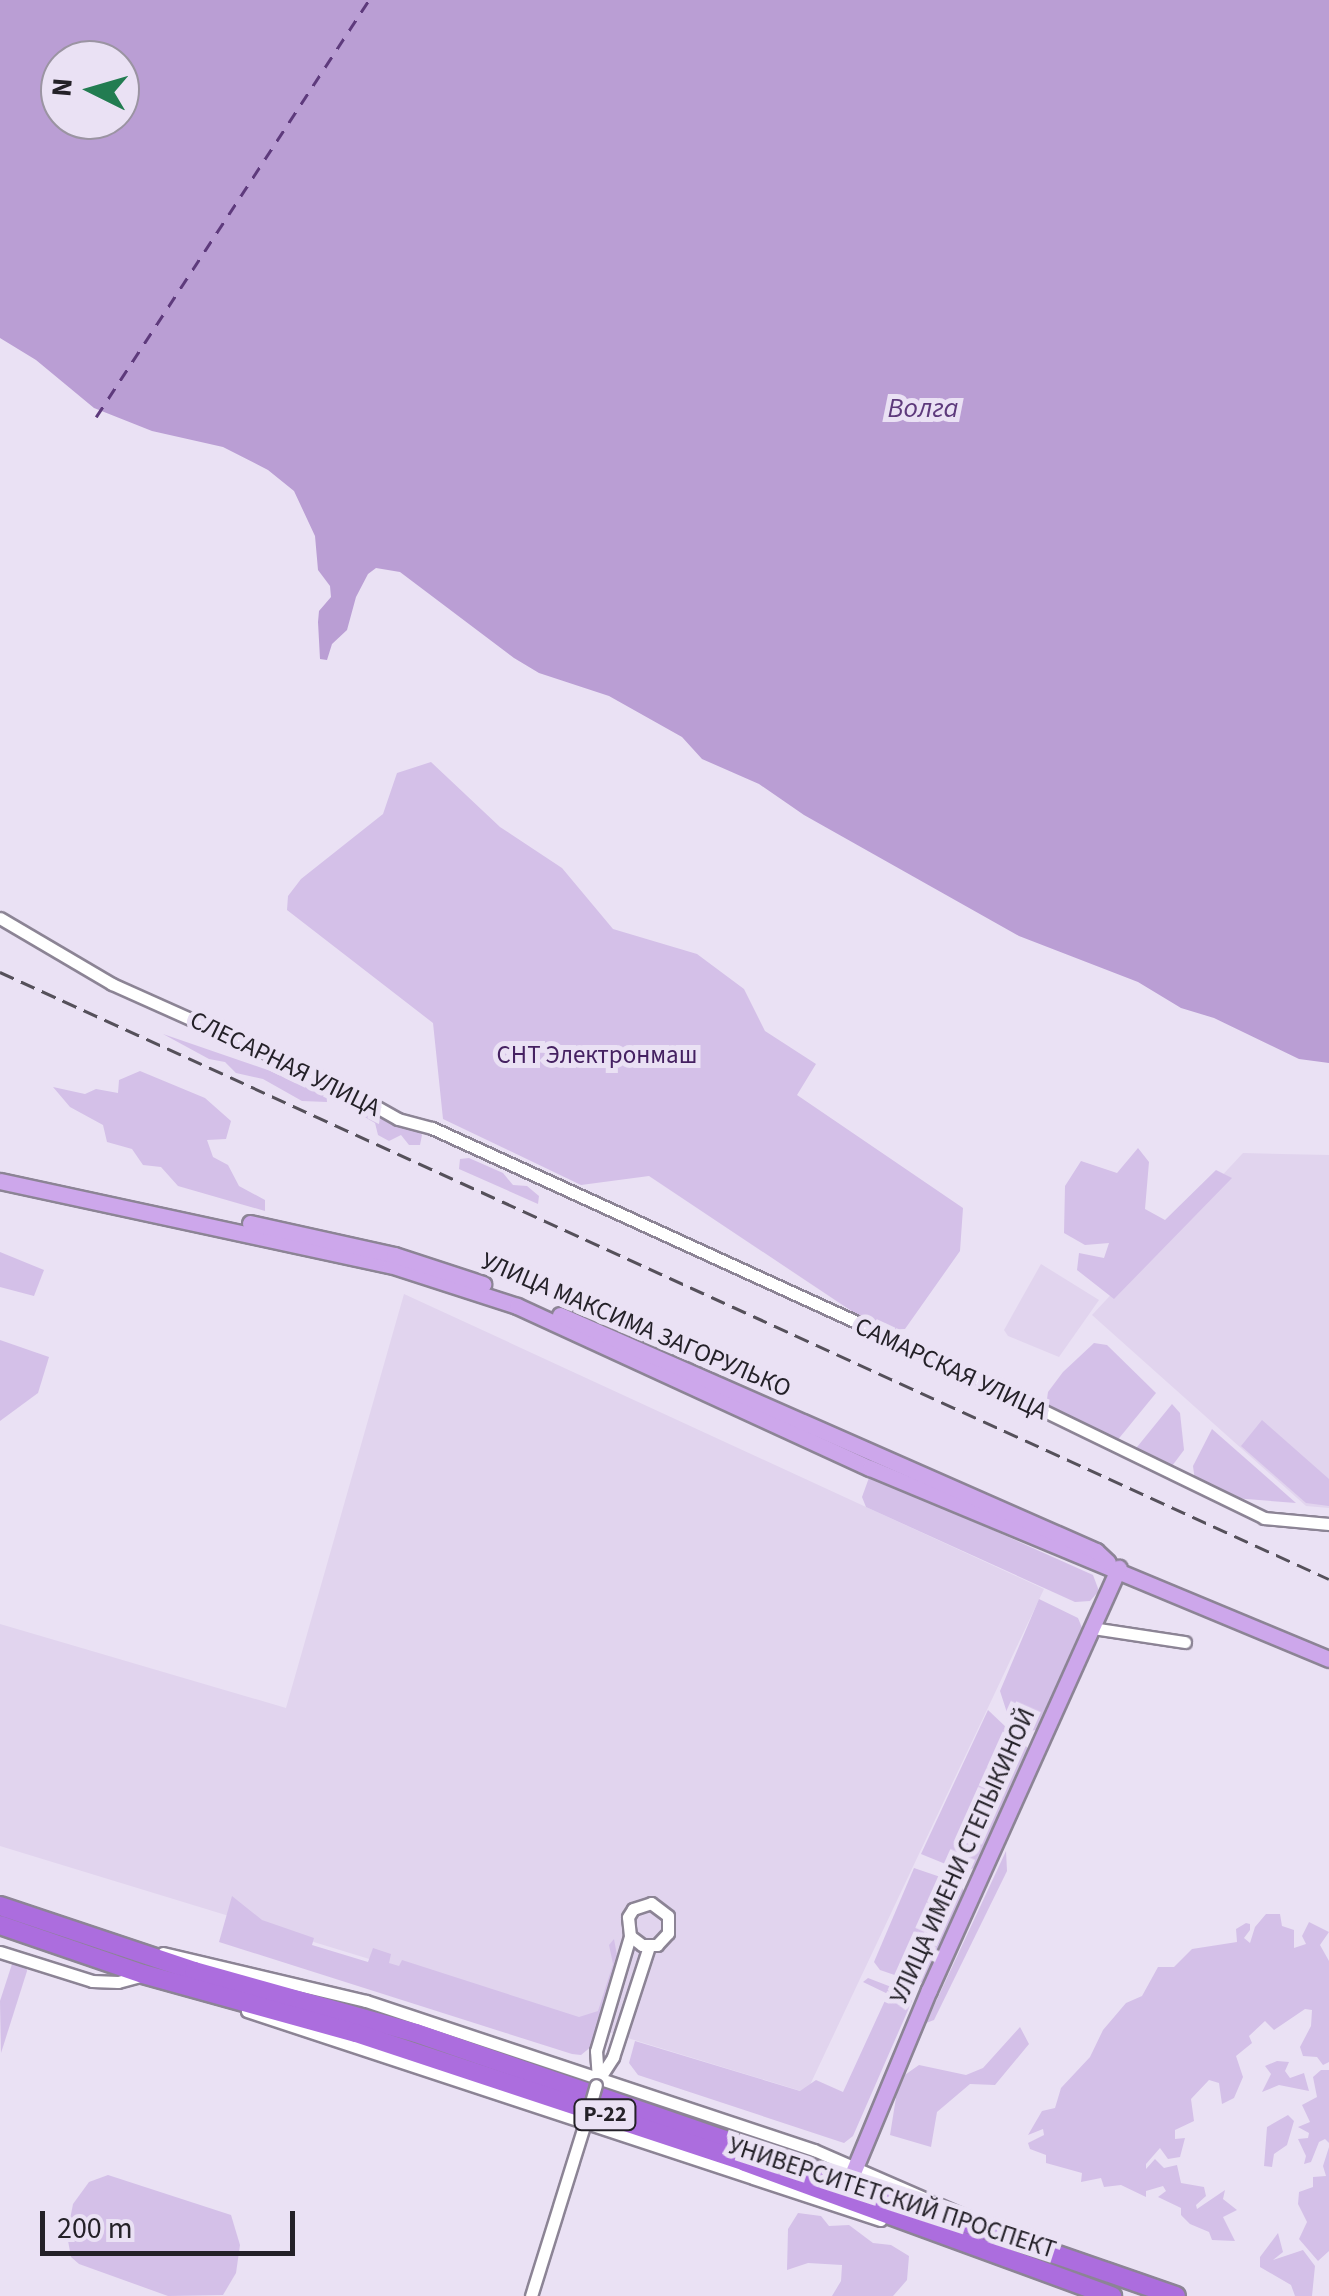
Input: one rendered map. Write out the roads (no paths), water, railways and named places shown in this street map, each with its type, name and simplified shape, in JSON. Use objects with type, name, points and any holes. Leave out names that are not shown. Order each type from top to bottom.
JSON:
[{"type":"highway","name":"УНИВЕРСИТЕТСКИЙ ПРОСПЕКТ","points":[[0,1906],[194,1971],[416,2033],[852,2174],[1014,2240],[1176,2296]]},
{"type":"highway","name":"УНИВЕРСИТЕТСКИЙ ПРОСПЕКТ","points":[[0,1925],[143,1974],[356,2032],[858,2204],[1059,2279]]},
{"type":"highway","name":"Р-22","points":[[1059,2279],[1112,2296]]},
{"type":"main road","name":"УЛИЦА МАКСИМА ЗАГОРУЛЬКО","points":[[0,1171],[394,1255],[519,1296],[1096,1551],[1115,1566]]},
{"type":"main road","name":"УЛИЦА МАКСИМА ЗАГОРУЛЬКО","points":[[0,1181],[390,1265],[517,1306],[870,1468],[1086,1559],[1115,1566]]},
{"type":"main road","name":"УЛИЦА ИМЕНИ СТЕПЫКИНОЙ","points":[[852,2174],[950,1943],[1092,1628],[1115,1566]]},
{"type":"main road","points":[[1115,1566],[1258,1632],[1329,1659]]},
{"type":"main road","points":[[852,2174],[858,2204]]},
{"type":"street","name":"СЛЕСАРНАЯ УЛИЦА","points":[[0,918],[112,984],[336,1084],[398,1119],[432,1128],[576,1196]]},
{"type":"street","name":"САМАРСКАЯ УЛИЦА","points":[[576,1196],[932,1357],[1264,1518],[1329,1524]]},
{"type":"street","points":[[1092,1628],[1122,1629],[1185,1642]]},
{"type":"street","points":[[531,2296],[597,2082],[613,2057],[649,1946],[668,1933],[668,1916],[657,1905],[634,1909],[627,1920],[630,1936],[596,2051],[597,2082]]},
{"type":"street","points":[[630,1936],[649,1946]]},
{"type":"street","name":"УНИВЕРСИТЕТСКИЙ ПРОСПЕКТ","points":[[98,1939],[313,1985],[852,2174]]},
{"type":"street","points":[[0,1952],[92,1981],[118,1982],[143,1974]]},
{"type":"street","name":"УНИВЕРСИТЕТСКИЙ ПРОСПЕКТ","points":[[143,1974],[1059,2279]]},
{"type":"water","name":"Волга","points":[[0,0],[1329,0],[1329,1063],[1299,1059],[1214,1018],[1181,1008],[1138,982],[1019,936],[804,815],[759,784],[702,759],[682,737],[609,696],[539,673],[400,572],[376,568],[368,574],[356,597],[347,630],[332,644],[327,660],[320,659],[319,611],[331,597],[330,586],[318,570],[315,536],[294,491],[268,470],[223,447],[152,431],[94,408],[36,360],[0,338]]},
{"type":"railway","points":[[0,972],[1329,1579]]},
{"type":"park label","name":"СНТ Электронмаш","points":[[597,1055]]}]
